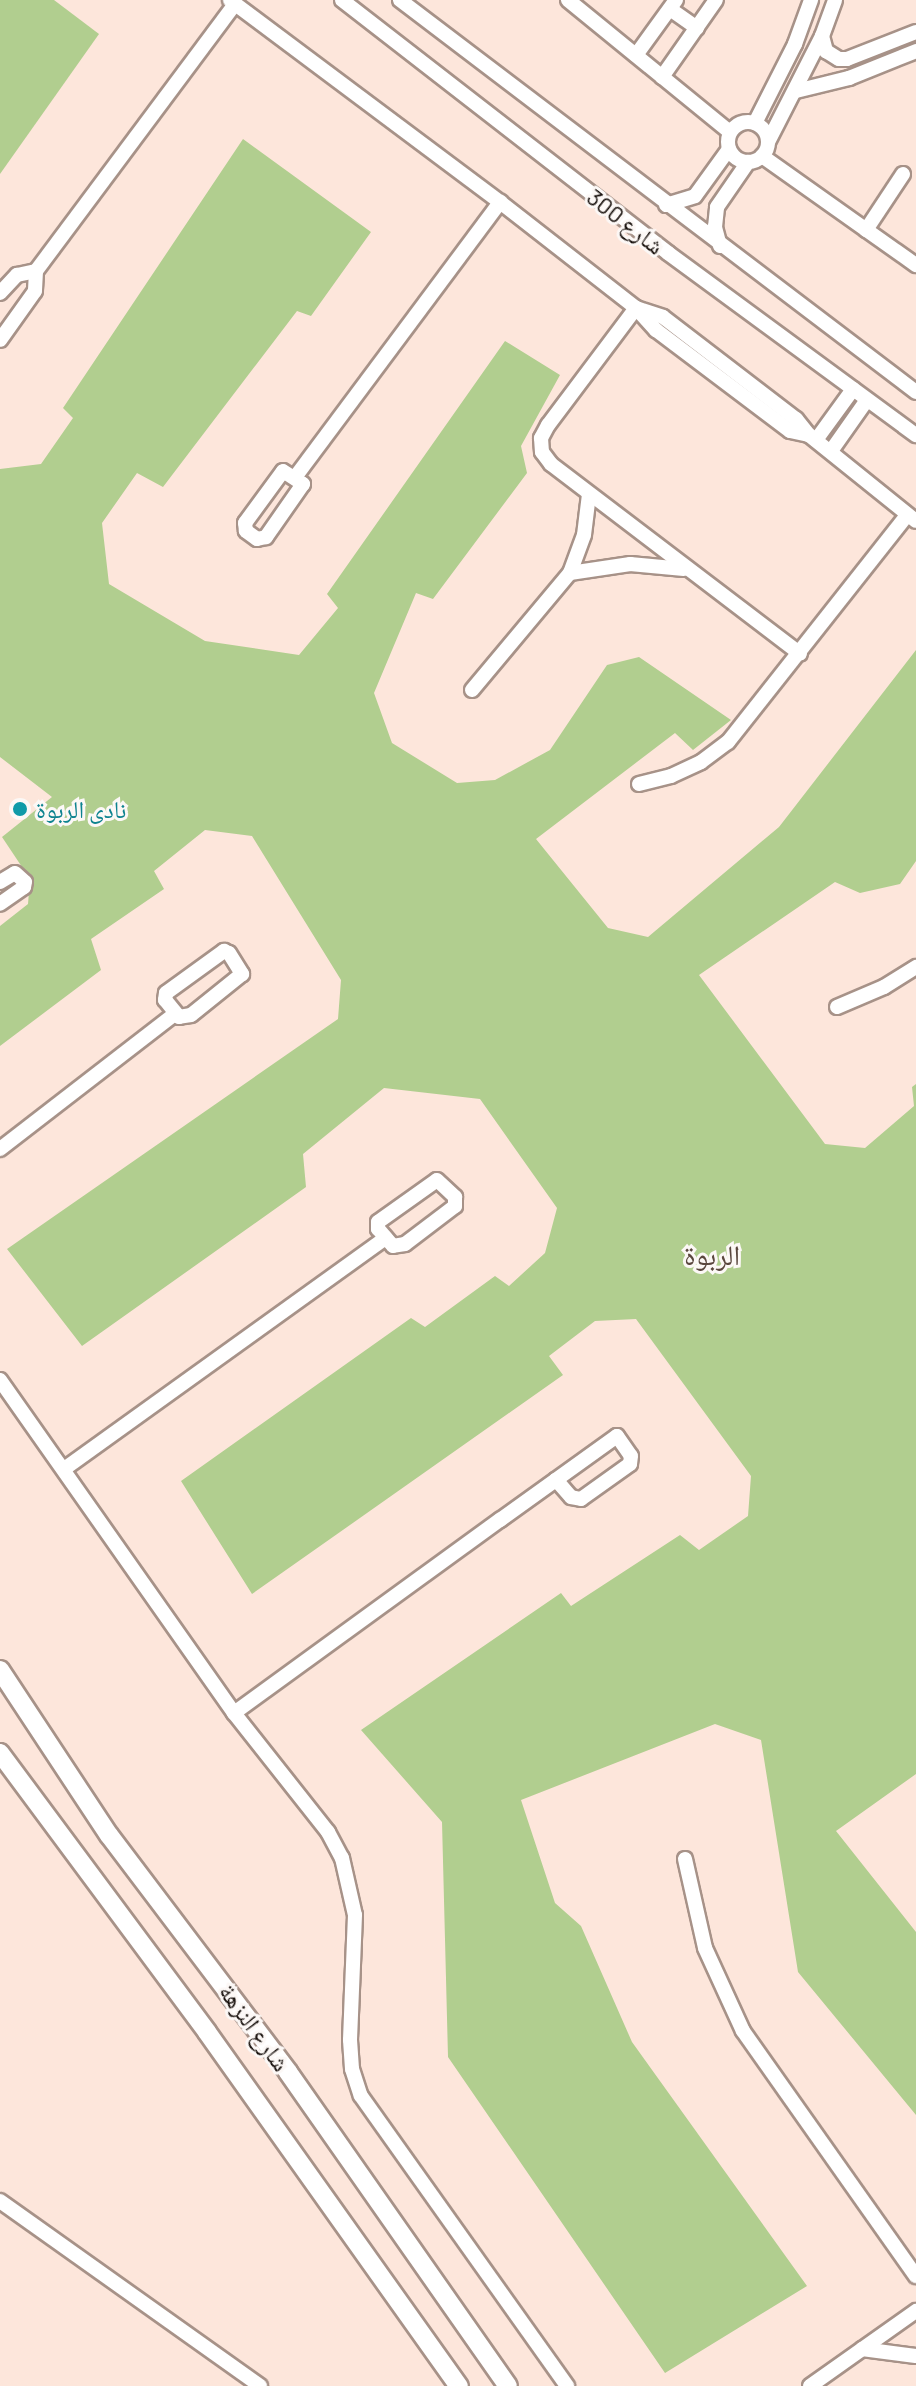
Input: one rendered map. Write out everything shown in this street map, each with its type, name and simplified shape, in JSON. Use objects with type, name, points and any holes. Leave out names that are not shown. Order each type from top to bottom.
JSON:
[{"type":"main road","name":"شارع النزهة","points":[[0,1670],[109,1835],[279,2060],[508,2386]]},
{"type":"main road","name":"شارع النزهة","points":[[0,1753],[215,2043],[459,2386]]},
{"type":"street","name":"شارع 300","points":[[400,0],[916,392]]},
{"type":"street","points":[[568,0],[730,132]]},
{"type":"street","points":[[662,77],[716,0]]},
{"type":"street","points":[[755,123],[795,44],[811,0]]},
{"type":"street","points":[[720,246],[715,227],[717,207],[759,153],[796,91],[835,0]]},
{"type":"street","points":[[0,340],[35,291],[36,271],[232,2],[636,308],[663,317],[796,419],[813,437],[912,518],[728,742],[691,767],[639,784]]},
{"type":"street","name":"شارع 300","points":[[352,3],[668,253],[916,435]]},
{"type":"street","points":[[636,55],[673,5],[697,28]]},
{"type":"street","points":[[822,36],[832,56],[847,59],[916,32]]},
{"type":"street","points":[[796,91],[849,78],[916,51]]},
{"type":"street","points":[[847,59],[849,78]]},
{"type":"street","points":[[666,205],[695,196],[729,149],[730,132],[741,123],[755,123],[766,133],[759,153]]},
{"type":"street","points":[[729,149],[739,159],[759,153]]},
{"type":"street","points":[[759,153],[916,265]]},
{"type":"street","points":[[866,230],[903,174]]},
{"type":"street","points":[[296,476],[500,202]]},
{"type":"street","points":[[0,293],[17,275],[36,271]]},
{"type":"street","points":[[636,308],[541,438],[542,452],[551,464],[589,494],[800,654]]},
{"type":"street","points":[[813,437],[853,389]]},
{"type":"street","points":[[831,451],[867,400]]},
{"type":"street","points":[[289,472],[296,476],[303,484],[266,537],[257,539],[246,531],[245,523],[279,474],[289,472]]},
{"type":"street","points":[[472,690],[570,573],[584,535],[589,494]]},
{"type":"street","points":[[570,573],[630,564],[688,569]]},
{"type":"street","points":[[0,882],[15,873],[25,882],[24,887],[0,904]]},
{"type":"street","points":[[219,953],[229,953],[242,969],[238,979],[191,1015],[185,1018],[176,1013],[165,1000],[166,993],[219,953]]},
{"type":"street","points":[[837,1007],[884,987],[916,967]]},
{"type":"street","points":[[0,1149],[176,1013]]},
{"type":"street","points":[[441,1181],[455,1197],[455,1206],[405,1244],[393,1246],[386,1238],[378,1229],[378,1222],[432,1182],[441,1181]]},
{"type":"street","points":[[64,1469],[386,1238]]},
{"type":"street","points":[[0,1380],[234,1713],[328,1832],[342,1858],[355,1915],[350,2040],[352,2069],[361,2096],[567,2386]]},
{"type":"street","points":[[234,1713],[556,1480],[617,1436],[631,1456],[630,1464],[581,1499],[571,1497],[556,1480]]},
{"type":"street","points":[[685,1859],[705,1948],[743,2031],[916,2276]]},
{"type":"street","points":[[0,2201],[260,2386]]},
{"type":"street","points":[[810,2386],[916,2311]]},
{"type":"street","points":[[862,2349],[916,2356]]},
{"type":"green space","points":[[0,0],[54,0],[99,34],[0,174]]},
{"type":"green space","points":[[243,139],[371,232],[311,316],[297,311],[163,487],[137,473],[102,523],[109,584],[205,641],[299,655],[338,608],[327,594],[505,341],[560,375],[521,446],[527,473],[433,599],[416,593],[374,693],[392,743],[457,783],[495,780],[550,750],[607,665],[639,657],[731,720],[693,750],[675,733],[536,839],[608,928],[648,937],[779,827],[916,650],[916,861],[900,884],[860,893],[835,882],[699,975],[825,1144],[865,1148],[914,1106],[912,1087],[916,1084],[916,1774],[836,1831],[916,1932],[916,2115],[798,1972],[761,1740],[715,1724],[521,1800],[555,1903],[581,1926],[632,2042],[807,2286],[665,2373],[448,2057],[442,1822],[361,1730],[561,1593],[571,1606],[680,1535],[699,1550],[748,1516],[751,1476],[636,1319],[595,1321],[549,1356],[563,1375],[252,1594],[181,1481],[411,1318],[425,1327],[495,1276],[509,1286],[545,1253],[557,1208],[480,1099],[384,1088],[303,1154],[306,1187],[82,1346],[7,1249],[338,1019],[341,980],[252,836],[205,830],[154,871],[164,889],[91,939],[101,970],[0,1046],[0,926],[28,904],[30,879],[2,837],[52,797],[0,757],[0,469],[41,464],[73,418],[63,408]]},
{"type":"place","name":"نادى الربوة","points":[[20,809]]},
{"type":"district","name":"الربوة","points":[[712,1254]]}]
